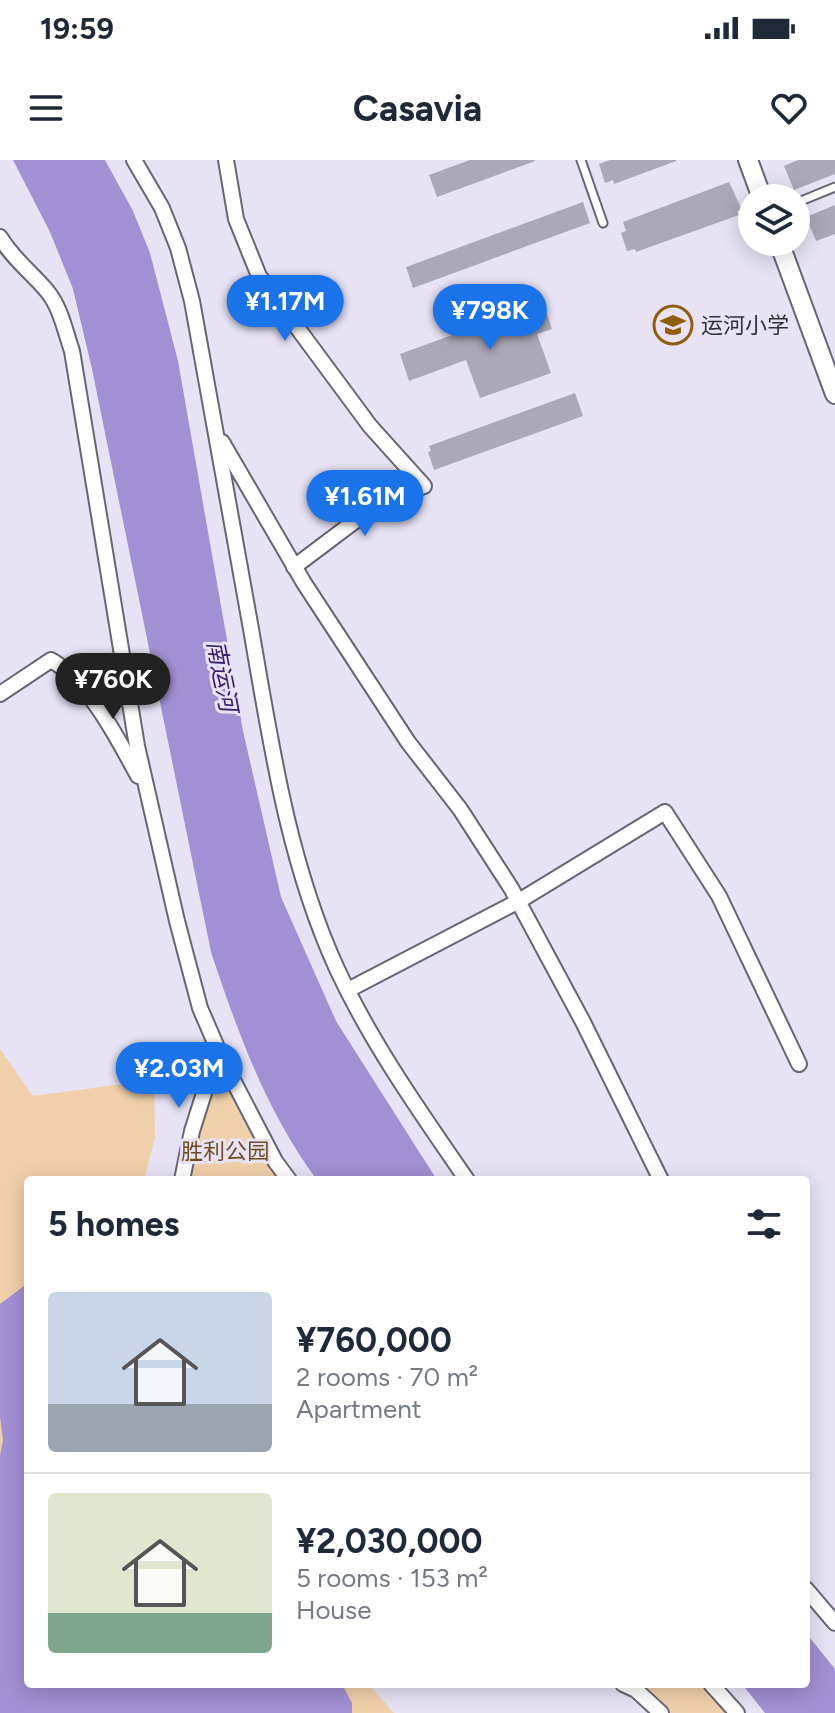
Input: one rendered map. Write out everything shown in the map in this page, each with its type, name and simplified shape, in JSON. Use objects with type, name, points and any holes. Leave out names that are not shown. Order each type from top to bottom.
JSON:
[{"type":"street","points":[[134,160],[162,208],[178,248],[192,301],[278,784],[309,895],[348,990],[387,1063],[464,1176]]},
{"type":"street","points":[[226,160],[236,219],[259,276],[370,426],[424,486],[379,503],[294,567]]},
{"type":"street","points":[[748,160],[757,184]]},
{"type":"street","points":[[0,237],[12,257],[48,293],[60,314],[72,351],[137,746],[200,1008],[275,1161],[286,1176]]},
{"type":"street","points":[[784,256],[835,394]]},
{"type":"street","points":[[216,431],[294,567],[408,742],[460,809],[519,901],[659,1176]]},
{"type":"street","points":[[0,694],[51,660],[59,665],[97,707],[147,792]]},
{"type":"street","points":[[348,990],[519,901],[665,812],[719,896],[799,1064]]},
{"type":"street","points":[[183,1176],[192,1131],[218,1049]]},
{"type":"street","points":[[810,1594],[835,1623]]},
{"type":"street","points":[[632,1688],[661,1713]]},
{"type":"street","points":[[715,1688],[737,1713]]},
{"type":"lane","points":[[581,160],[603,223]]},
{"type":"lane","points":[[810,197],[835,187]]},
{"type":"green space","points":[[0,1049],[33,1096],[154,1080],[155,1138],[145,1176],[24,1176],[24,1688],[372,1688],[394,1713],[0,1713]]},
{"type":"green space","name":"胜利公园","points":[[217,1076],[221,1076],[277,1176],[192,1176],[196,1144]]},
{"type":"green space","points":[[643,1688],[708,1688],[731,1713],[671,1713]]},
{"type":"water","name":"南运河","points":[[13,160],[105,160],[133,211],[150,253],[178,361],[243,731],[281,897],[336,1021],[434,1176],[314,1176],[268,1099],[243,1042],[211,952],[92,369],[73,289],[50,232]]},
{"type":"water","points":[[24,1286],[24,1688],[344,1688],[352,1703],[352,1713],[0,1713],[0,1455],[3,1440],[0,1417],[0,1304]]},
{"type":"water","points":[[810,1638],[835,1669],[835,1713],[765,1713],[745,1688],[810,1688]]},
{"type":"building","points":[[470,160],[535,161],[437,197],[429,175]]},
{"type":"building","points":[[610,160],[676,161],[614,184],[613,180],[605,183],[599,164]]},
{"type":"building","points":[[798,160],[835,160],[835,174],[809,184],[792,184],[784,166]]},
{"type":"building","points":[[729,182],[738,201],[738,215],[636,252],[635,249],[627,251],[621,233],[626,231],[623,222]]},
{"type":"building","points":[[583,202],[590,223],[413,288],[406,267]]},
{"type":"building","points":[[835,205],[835,234],[816,241],[810,227],[810,215]]},
{"type":"building","points":[[543,302],[552,329],[537,334],[551,373],[480,398],[466,360],[409,381],[400,354]]},
{"type":"building","points":[[575,393],[583,416],[434,470],[429,446]]},
{"type":"place","name":"运河小学","points":[[673,325]]}]
